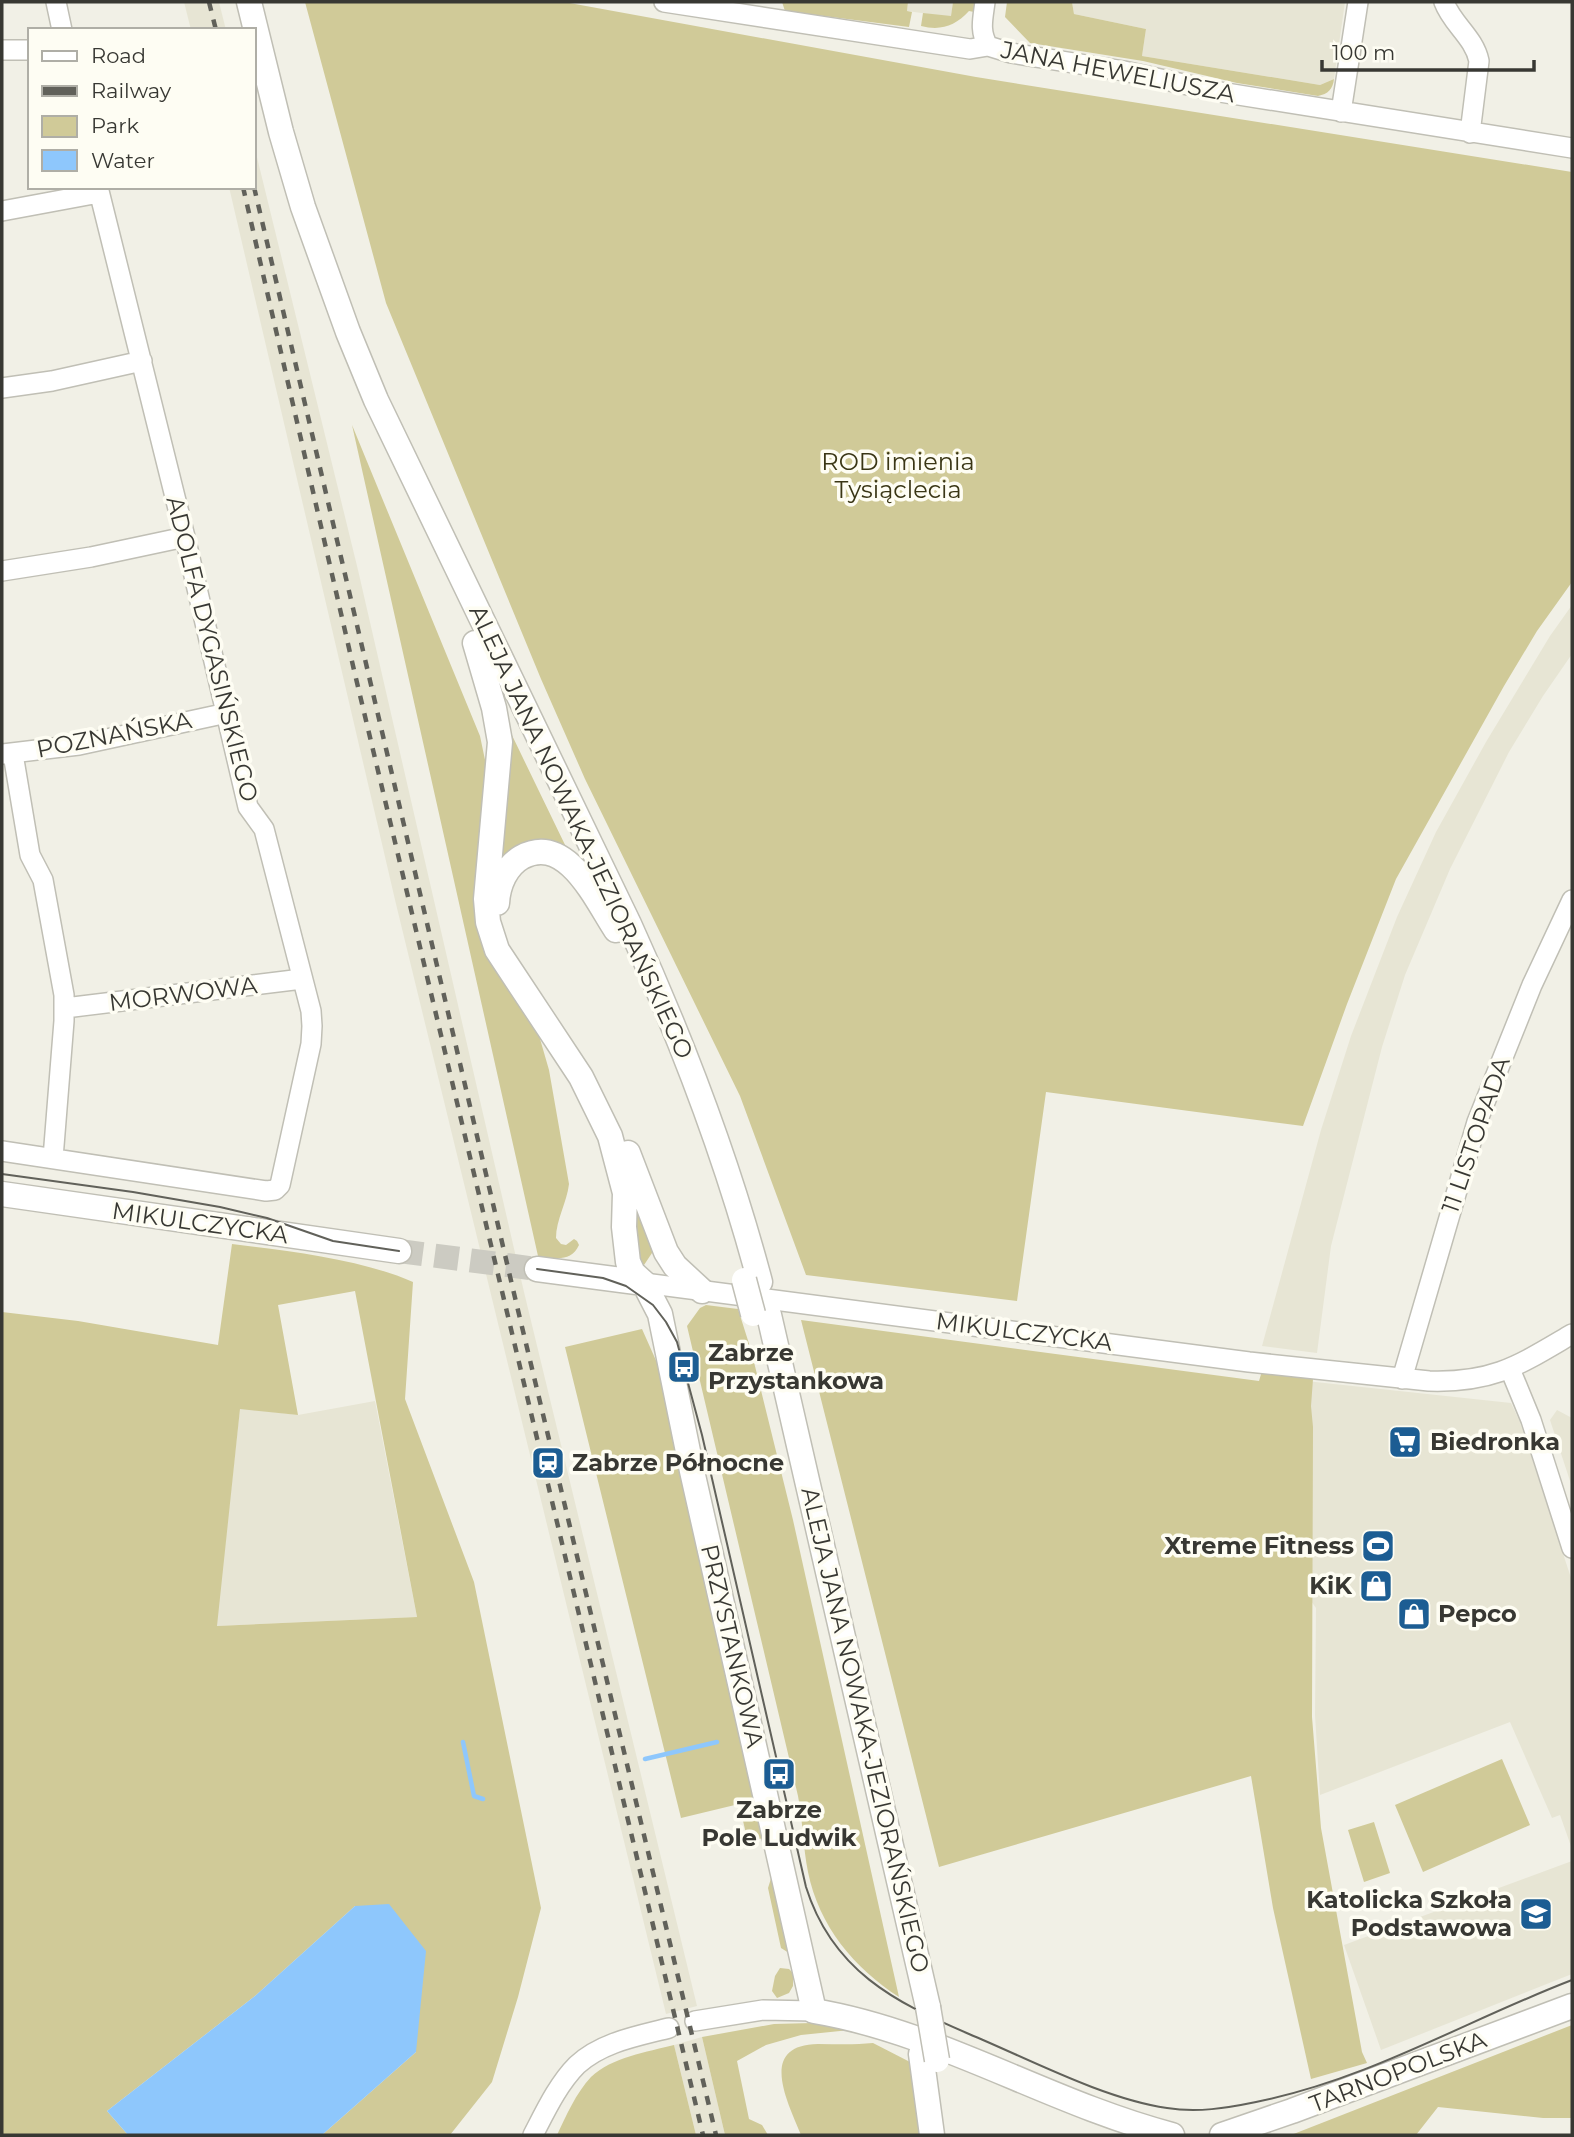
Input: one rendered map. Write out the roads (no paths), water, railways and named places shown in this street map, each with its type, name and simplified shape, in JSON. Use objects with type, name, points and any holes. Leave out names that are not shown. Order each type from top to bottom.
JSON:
[{"type":"main road","points":[[234,2],[240,28]]},
{"type":"main road","name":"ALEJA JANA NOWAKA-JEZIORAŃSKIEGO","points":[[249,2],[255,28]]},
{"type":"main road","name":"ALEJA JANA NOWAKA-JEZIORAŃSKIEGO","points":[[256,30],[303,207],[348,332],[401,453],[662,996],[709,1116],[740,1210],[752,1281]]},
{"type":"main road","name":"ALEJA JANA NOWAKA-JEZIORAŃSKIEGO","points":[[256,89],[287,203],[337,344],[403,494],[616,930],[661,1032],[752,1281],[920,2004],[947,2135]]},
{"type":"main road","name":"PRZYSTANKOWA","points":[[475,643],[494,708],[500,742],[486,899],[488,922],[497,950],[581,1077],[610,1136],[625,1193],[624,1227],[628,1262],[633,1273],[644,1283],[660,1314],[692,1471],[814,2011]]},
{"type":"main road","points":[[616,930],[568,861],[548,852],[531,852],[514,862],[504,875],[497,899],[497,920],[505,946],[597,1091],[632,1162],[661,1239],[675,1266],[702,1291]]},
{"type":"main road","name":"MIKULCZYCKA","points":[[2,1194],[399,1251]]},
{"type":"main road","points":[[583,1275],[611,1256],[624,1227]]},
{"type":"main road","points":[[644,1283],[659,1251],[661,1239]]},
{"type":"main road","name":"MIKULCZYCKA","points":[[537,1269],[644,1283]]},
{"type":"main road","name":"TARNOPOLSKA","points":[[1222,2135],[1572,2006]]},
{"type":"main road","points":[[814,2011],[839,2015],[904,2034],[1156,2133]]},
{"type":"main road","name":"ALEJA JANA NOWAKA-JEZIORAŃSKIEGO","points":[[929,2057],[932,2135]]},
{"type":"street","points":[[56,2],[62,28]]},
{"type":"street","name":"JANA HEWELIUSZA","points":[[664,2],[970,49],[988,46],[1011,53],[1124,71],[1220,92],[1572,148]]},
{"type":"street","points":[[985,2],[981,28],[988,46]]},
{"type":"street","points":[[1341,112],[1358,2]]},
{"type":"street","points":[[1444,2],[1449,13],[1477,50],[1479,61],[1470,133]]},
{"type":"street","points":[[2,50],[28,50]]},
{"type":"street","points":[[2,211],[98,190]]},
{"type":"street","name":"ADOLFA DYGASIŃSKIEGO","points":[[98,190],[185,537],[248,807],[264,830],[311,1011],[311,1044],[279,1185],[275,1190]]},
{"type":"street","points":[[2,388],[52,381],[142,361]]},
{"type":"street","points":[[2,571],[103,555],[185,537]]},
{"type":"street","name":"POZNAŃSKA","points":[[8,754],[79,745],[227,713]]},
{"type":"street","points":[[8,754],[30,855],[43,880],[51,933],[57,948],[65,1008],[53,1158]]},
{"type":"street","name":"11 LISTOPADA","points":[[1402,1378],[1477,1122],[1505,1048],[1566,927],[1572,900]]},
{"type":"street","name":"MORWOWA","points":[[65,1008],[302,979]]},
{"type":"street","name":"MIKULCZYCKA","points":[[2,1151],[266,1191],[275,1190]]},
{"type":"street","name":"MIKULCZYCKA","points":[[644,1283],[1237,1360],[1449,1381],[1472,1380],[1510,1369],[1572,1334]]},
{"type":"street","points":[[1510,1369],[1531,1420],[1572,1548]]},
{"type":"street","points":[[695,2021],[763,2010],[814,2011]]},
{"type":"street","points":[[533,2135],[548,2107],[577,2066],[599,2050],[618,2042],[668,2028]]},
{"type":"water","points":[[389,1904],[426,1951],[416,2052],[322,2135],[128,2135],[107,2111],[255,1996],[355,1906]]},
{"type":"waterway","points":[[463,1742],[474,1796],[483,1799]]},
{"type":"waterway","points":[[645,1759],[717,1742]]},
{"type":"tunnel","points":[[399,1251],[537,1269]]},
{"type":"tram line","points":[[2,1174],[220,1207],[267,1218],[333,1241],[399,1251]]},
{"type":"tram line","points":[[537,1269],[603,1278],[626,1286],[653,1305],[677,1342],[702,1435],[806,1887],[817,1916],[832,1940],[849,1962],[869,1980],[942,2022],[1092,2087],[1143,2103],[1201,2110],[1256,2102],[1338,2079],[1417,2048],[1572,1980]]},
{"type":"railway","points":[[209,2],[216,28]]},
{"type":"railway","points":[[243,189],[354,670],[703,2135]]},
{"type":"railway","points":[[254,189],[517,1306],[716,2135]]},
{"type":"place","name":"Zabrze Przystankowa","points":[[684,1367]]},
{"type":"place","name":"Biedronka","points":[[1405,1442]]},
{"type":"place","name":"Zabrze Północne","points":[[548,1463]]},
{"type":"place","name":"Xtreme Fitness","points":[[1378,1546]]},
{"type":"place","name":"KiK","points":[[1376,1586]]},
{"type":"place","name":"Pepco","points":[[1414,1614]]},
{"type":"place","name":"Zabrze Pole Ludwik","points":[[779,1774]]},
{"type":"place","name":"Katolicka Szkoła Podstawowa","points":[[1536,1914]]},
{"type":"park label","name":"ROD imienia Tysiąclecia","points":[[898,476]]}]
